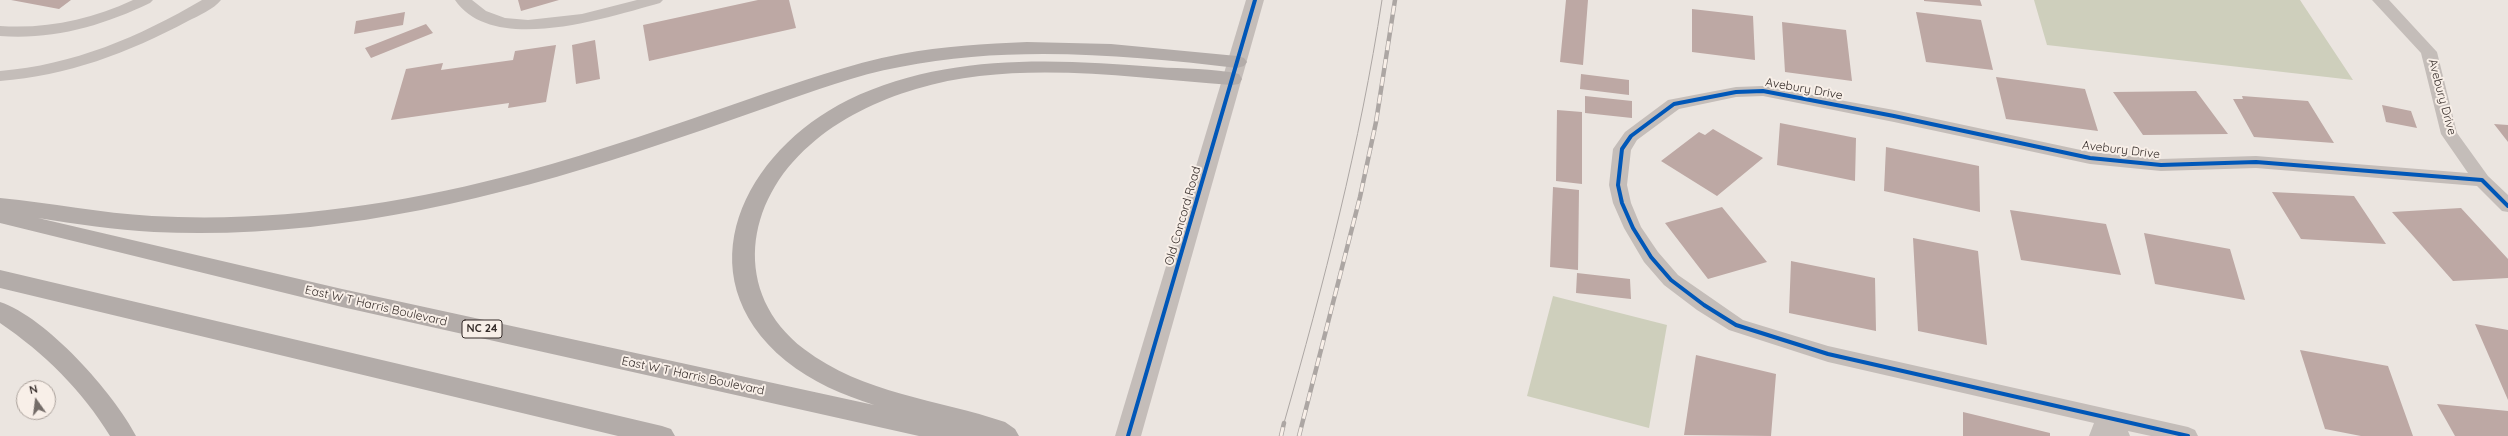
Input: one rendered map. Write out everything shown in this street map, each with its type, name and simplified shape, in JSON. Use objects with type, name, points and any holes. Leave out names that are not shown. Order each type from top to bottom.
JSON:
[{"type":"main road","points":[[0,206],[36,209],[112,220],[159,223],[221,225],[313,220],[438,199],[536,176],[629,148],[830,79],[906,60],[964,51],[1038,48],[1150,53],[1234,70]]},
{"type":"main road","points":[[1006,436],[996,429],[894,402],[849,386],[796,356],[777,338],[760,317],[750,298],[744,276],[742,257],[745,232],[749,213],[760,188],[786,155],[819,127],[865,102],[914,83],[948,76],[1016,69],[1234,70]]},
{"type":"main road","name":"East W T Harris Boulevard","points":[[0,215],[20,222],[342,298],[966,436]]},
{"type":"main road","points":[[0,279],[662,436]]},
{"type":"main road","points":[[0,311],[49,348],[86,382],[123,436]]},
{"type":"street","points":[[0,31],[15,33],[46,31],[85,23],[127,9],[145,0]]},
{"type":"street","points":[[0,76],[24,74],[114,50],[174,24],[213,0]]},
{"type":"street","points":[[463,0],[474,12],[491,20],[514,24],[540,24],[568,20],[655,0]]},
{"type":"street","name":"Old Concord Road","points":[[1128,436],[1255,0]]},
{"type":"street","name":"Avebury Drive","points":[[2380,0],[2429,52],[2449,134],[2482,180],[2508,206]]},
{"type":"street","name":"Avebury Drive","points":[[2188,436],[2102,427],[1828,354],[1736,325],[1704,305],[1671,280],[1651,257],[1633,228],[1622,203],[1618,185],[1622,149],[1630,136],[1674,104],[1736,92],[1763,91],[1894,116],[2090,158],[2161,165],[2256,162],[2482,180]]},
{"type":"street","points":[[2102,427],[2120,436]]},
{"type":"green space","points":[[2034,0],[2300,0],[2353,80],[2047,45]]},
{"type":"green space","points":[[1553,296],[1667,325],[1649,428],[1527,396]]},
{"type":"building","points":[[11,0],[71,0],[59,9]]},
{"type":"building","points":[[518,0],[559,0],[521,11]]},
{"type":"building","points":[[758,0],[789,0],[796,28],[649,61],[643,25]]},
{"type":"building","points":[[1566,0],[1588,0],[1583,65],[1560,62]]},
{"type":"building","points":[[1980,0],[1982,6],[1924,1]]},
{"type":"building","points":[[1692,9],[1753,16],[1755,60],[1692,52]]},
{"type":"building","points":[[405,12],[403,25],[354,34],[356,21]]},
{"type":"building","points":[[1916,12],[1981,20],[1993,70],[1926,62]]},
{"type":"building","points":[[1782,22],[1846,30],[1852,81],[1785,72]]},
{"type":"building","points":[[426,24],[433,33],[371,58],[365,48]]},
{"type":"building","points":[[595,40],[600,79],[576,84],[572,45]]},
{"type":"building","points":[[556,45],[546,102],[508,108],[509,103],[391,120],[406,69],[443,63],[441,70],[513,60],[515,51]]},
{"type":"building","points":[[1581,74],[1629,80],[1629,95],[1580,89]]},
{"type":"building","points":[[1996,77],[2085,89],[2098,131],[2006,119]]},
{"type":"building","points":[[2196,91],[2228,134],[2143,135],[2113,92]]},
{"type":"building","points":[[1585,96],[1632,101],[1632,118],[1585,113]]},
{"type":"building","points":[[2242,96],[2308,101],[2334,143],[2254,137],[2233,99],[2243,99]]},
{"type":"building","points":[[2382,105],[2411,111],[2417,128],[2386,122]]},
{"type":"building","points":[[1557,110],[1582,112],[1582,184],[1556,181]]},
{"type":"building","points":[[1780,123],[1856,138],[1855,181],[1777,165]]},
{"type":"building","points":[[2494,124],[2508,125],[2508,142]]},
{"type":"building","points":[[1713,129],[1763,158],[1717,196],[1661,161],[1699,132],[1705,135]]},
{"type":"building","points":[[1886,147],[1979,166],[1980,212],[1884,191]]},
{"type":"building","points":[[1553,187],[1579,190],[1578,270],[1550,267]]},
{"type":"building","points":[[2272,192],[2354,196],[2386,244],[2301,239]]},
{"type":"building","points":[[1722,207],[1767,262],[1708,279],[1665,223]]},
{"type":"building","points":[[2461,208],[2508,259],[2508,278],[2453,281],[2392,212]]},
{"type":"building","points":[[2010,210],[2106,224],[2121,275],[2021,260]]},
{"type":"building","points":[[2144,233],[2230,249],[2245,300],[2155,284]]},
{"type":"building","points":[[1913,238],[1978,251],[1987,345],[1918,331]]},
{"type":"building","points":[[1791,261],[1875,278],[1876,331],[1789,313]]},
{"type":"building","points":[[1577,273],[1630,279],[1631,299],[1576,293]]},
{"type":"building","points":[[2475,324],[2508,330],[2508,400]]},
{"type":"building","points":[[2300,350],[2388,366],[2413,436],[2361,436],[2325,429]]},
{"type":"building","points":[[1696,355],[1776,374],[1771,436],[1684,435]]},
{"type":"building","points":[[2437,404],[2508,411],[2508,436],[2455,436]]},
{"type":"building","points":[[1963,412],[2050,433],[2050,436],[1963,436]]},
{"type":"tram line","points":[[1284,423],[1340,213],[1363,107],[1382,0]]},
{"type":"railway","points":[[1299,436],[1360,197],[1376,122],[1395,0]]},
{"type":"railway","points":[[1281,436],[1284,423]]},
{"type":"cycle path","points":[[1128,436],[1255,0]]},
{"type":"cycle path","points":[[2188,436],[1828,354],[1736,325],[1704,305],[1671,280],[1651,257],[1633,228],[1622,203],[1618,185],[1622,149],[1631,136],[1674,104],[1736,92],[1763,91],[1894,116],[2090,158],[2161,165],[2256,162],[2482,180],[2508,206]]}]
